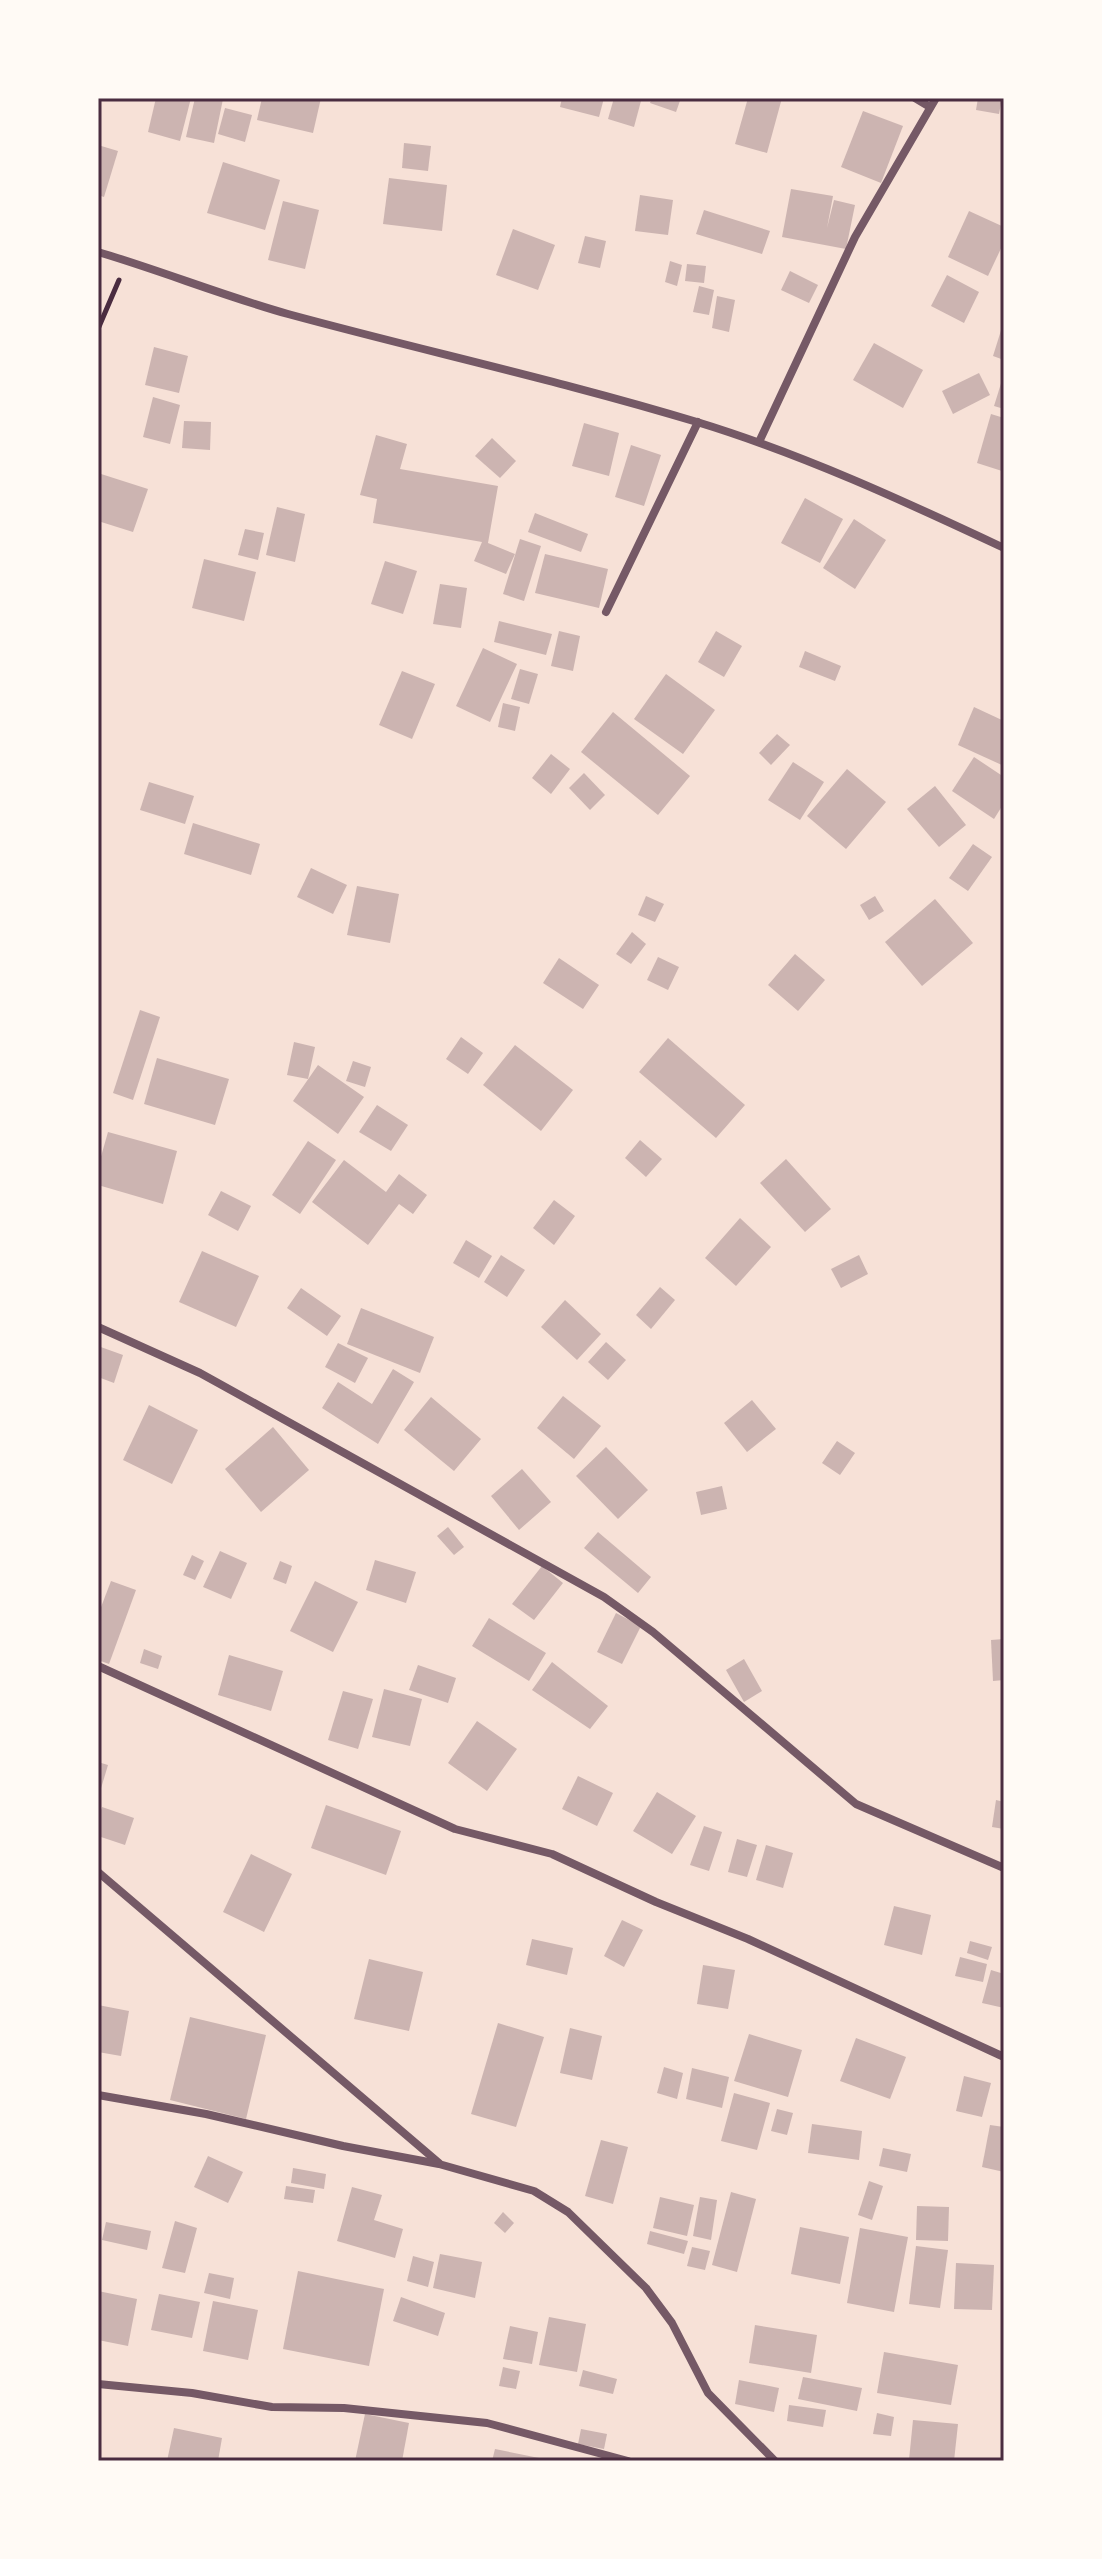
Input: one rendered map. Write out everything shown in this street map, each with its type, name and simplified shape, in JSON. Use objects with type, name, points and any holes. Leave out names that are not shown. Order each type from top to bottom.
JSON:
[{"type":"street","points":[[915,98],[930,107]]},
{"type":"street","points":[[759,442],[855,237],[936,98]]},
{"type":"street","points":[[98,252],[287,313],[698,422],[759,442],[1004,548]]},
{"type":"street","points":[[606,612],[698,422]]},
{"type":"street","points":[[98,1327],[200,1373],[604,1597],[653,1632],[856,1804],[1004,1868]]},
{"type":"street","points":[[98,1666],[455,1829],[552,1854],[656,1902],[748,1939],[1004,2057]]},
{"type":"street","points":[[98,1872],[439,2164]]},
{"type":"street","points":[[98,2095],[206,2114],[343,2146],[439,2164],[534,2191],[568,2212],[646,2288],[672,2323],[708,2393],[775,2461]]},
{"type":"street","points":[[98,2384],[192,2393],[272,2407],[344,2408],[487,2423],[628,2461]]},
{"type":"path","points":[[98,329],[127,261]]},
{"type":"building","points":[[156,98],[191,98],[180,141],[148,132]]},
{"type":"building","points":[[195,98],[223,99],[214,143],[186,137]]},
{"type":"building","points":[[262,98],[321,98],[313,133],[257,120]]},
{"type":"building","points":[[562,98],[604,98],[599,117],[560,107]]},
{"type":"building","points":[[614,98],[641,101],[634,127],[608,119]]},
{"type":"building","points":[[652,98],[681,98],[676,112],[650,103]]},
{"type":"building","points":[[748,98],[782,98],[767,153],[735,144]]},
{"type":"building","points":[[978,98],[1002,98],[999,114],[976,110]]},
{"type":"building","points":[[225,108],[252,115],[245,142],[218,134]]},
{"type":"building","points":[[863,111],[903,126],[881,183],[841,167]]},
{"type":"building","points":[[404,143],[431,146],[428,171],[402,168]]},
{"type":"building","points":[[98,145],[118,151],[104,197],[98,195]]},
{"type":"building","points":[[223,162],[280,180],[265,230],[207,213]]},
{"type":"building","points":[[389,178],[447,185],[442,231],[383,224]]},
{"type":"building","points":[[791,189],[833,196],[827,228],[834,200],[855,205],[846,249],[782,237]]},
{"type":"building","points":[[640,195],[673,200],[668,235],[635,231]]},
{"type":"building","points":[[283,201],[319,210],[305,269],[268,260]]},
{"type":"building","points":[[704,210],[770,231],[762,254],[696,234]]},
{"type":"building","points":[[969,211],[1004,227],[1004,242],[988,276],[948,257]]},
{"type":"building","points":[[513,229],[555,245],[538,290],[496,275]]},
{"type":"building","points":[[585,236],[606,241],[600,268],[578,263]]},
{"type":"building","points":[[670,261],[682,265],[677,286],[665,282]]},
{"type":"building","points":[[687,264],[706,266],[704,283],[685,281]]},
{"type":"building","points":[[790,271],[818,285],[809,303],[781,290]]},
{"type":"building","points":[[947,275],[979,292],[964,323],[931,306]]},
{"type":"building","points":[[699,286],[714,290],[709,315],[693,312]]},
{"type":"building","points":[[717,296],[735,300],[729,332],[712,328]]},
{"type":"building","points":[[1004,325],[1004,360],[993,356]]},
{"type":"building","points":[[874,343],[923,370],[903,408],[853,380]]},
{"type":"building","points":[[154,347],[188,356],[179,393],[145,385]]},
{"type":"building","points":[[979,373],[990,395],[953,414],[942,391]]},
{"type":"building","points":[[1004,377],[1004,409],[994,406]]},
{"type":"building","points":[[153,397],[180,405],[170,444],[143,437]]},
{"type":"building","points":[[991,414],[1004,418],[1002,471],[977,463]]},
{"type":"building","points":[[184,421],[211,422],[210,450],[182,448]]},
{"type":"building","points":[[584,423],[619,433],[609,476],[572,466]]},
{"type":"building","points":[[376,435],[407,444],[400,469],[498,486],[488,543],[515,554],[506,574],[474,561],[482,542],[373,523],[377,499],[360,495]]},
{"type":"building","points":[[492,438],[516,461],[500,478],[475,456]]},
{"type":"building","points":[[631,445],[661,455],[644,506],[615,497]]},
{"type":"building","points":[[98,473],[148,489],[133,532],[98,521]]},
{"type":"building","points":[[805,498],[843,519],[820,563],[781,543]]},
{"type":"building","points":[[277,507],[305,514],[295,562],[266,555]]},
{"type":"building","points":[[535,513],[588,534],[581,552],[528,532]]},
{"type":"building","points":[[854,519],[886,540],[855,589],[823,568]]},
{"type":"building","points":[[245,529],[264,533],[258,560],[238,555]]},
{"type":"building","points":[[520,539],[541,546],[524,601],[503,594]]},
{"type":"building","points":[[545,554],[608,569],[599,608],[535,593]]},
{"type":"building","points":[[204,559],[256,572],[244,621],[192,608]]},
{"type":"building","points":[[385,561],[417,571],[403,614],[371,604]]},
{"type":"building","points":[[440,584],[467,588],[461,628],[433,624]]},
{"type":"building","points":[[499,621],[552,634],[546,655],[494,642]]},
{"type":"building","points":[[559,631],[580,636],[573,671],[551,666]]},
{"type":"building","points":[[716,631],[742,646],[724,677],[698,662]]},
{"type":"building","points":[[483,648],[517,664],[490,722],[456,706]]},
{"type":"building","points":[[805,651],[841,666],[835,681],[799,667]]},
{"type":"building","points":[[520,669],[538,674],[529,704],[511,699]]},
{"type":"building","points":[[402,671],[435,684],[412,739],[379,725]]},
{"type":"building","points":[[666,674],[715,710],[683,754],[634,719]]},
{"type":"building","points":[[503,703],[520,707],[515,731],[498,727]]},
{"type":"building","points":[[974,707],[1004,721],[1004,766],[958,745]]},
{"type":"building","points":[[613,712],[690,776],[658,815],[581,752]]},
{"type":"building","points":[[777,734],[790,745],[771,765],[759,753]]},
{"type":"building","points":[[551,754],[570,769],[551,794],[532,778]]},
{"type":"building","points":[[974,757],[1004,777],[1004,803],[994,819],[952,791]]},
{"type":"building","points":[[793,762],[824,782],[800,820],[768,800]]},
{"type":"building","points":[[847,769],[886,802],[846,849],[807,816]]},
{"type":"building","points":[[584,773],[605,795],[590,810],[569,788]]},
{"type":"building","points":[[149,782],[194,796],[185,824],[140,810]]},
{"type":"building","points":[[935,786],[966,825],[939,847],[907,809]]},
{"type":"building","points":[[193,823],[260,844],[251,875],[184,854]]},
{"type":"building","points":[[973,844],[992,857],[968,891],[949,878]]},
{"type":"building","points":[[311,868],[347,885],[333,914],[297,897]]},
{"type":"building","points":[[357,886],[399,894],[390,943],[347,935]]},
{"type":"building","points":[[646,896],[664,904],[655,922],[638,915]]},
{"type":"building","points":[[875,896],[884,911],[869,920],[860,905]]},
{"type":"building","points":[[935,899],[973,943],[922,986],[885,942]]},
{"type":"building","points":[[632,932],[646,944],[631,964],[616,954]]},
{"type":"building","points":[[795,954],[825,980],[798,1011],[768,985]]},
{"type":"building","points":[[658,957],[679,967],[668,990],[647,980]]},
{"type":"building","points":[[559,958],[599,985],[583,1009],[543,983]]},
{"type":"building","points":[[140,1010],[160,1017],[133,1100],[113,1093]]},
{"type":"building","points":[[461,1037],[483,1053],[468,1074],[446,1059]]},
{"type":"building","points":[[668,1038],[745,1105],[716,1138],[639,1072]]},
{"type":"building","points":[[294,1042],[315,1047],[308,1079],[287,1075]]},
{"type":"building","points":[[515,1045],[573,1090],[541,1131],[483,1085]]},
{"type":"building","points":[[157,1058],[229,1079],[215,1125],[144,1104]]},
{"type":"building","points":[[353,1061],[371,1067],[365,1087],[346,1081]]},
{"type":"building","points":[[318,1065],[364,1097],[338,1134],[293,1101]]},
{"type":"building","points":[[377,1105],[408,1125],[391,1151],[359,1132]]},
{"type":"building","points":[[108,1132],[177,1151],[163,1204],[98,1185],[98,1167]]},
{"type":"building","points":[[640,1140],[662,1159],[646,1177],[625,1158]]},
{"type":"building","points":[[308,1141],[336,1160],[300,1214],[272,1195]]},
{"type":"building","points":[[786,1159],[831,1209],[805,1232],[760,1183]]},
{"type":"building","points":[[344,1160],[386,1192],[399,1174],[427,1195],[413,1214],[399,1204],[368,1245],[312,1202]]},
{"type":"building","points":[[221,1191],[251,1206],[238,1231],[208,1215]]},
{"type":"building","points":[[554,1200],[575,1216],[554,1245],[533,1228]]},
{"type":"building","points":[[740,1218],[771,1247],[736,1286],[705,1258]]},
{"type":"building","points":[[466,1240],[492,1256],[479,1278],[453,1263]]},
{"type":"building","points":[[202,1251],[259,1276],[236,1327],[179,1302]]},
{"type":"building","points":[[501,1255],[525,1270],[507,1297],[484,1282]]},
{"type":"building","points":[[859,1255],[868,1274],[841,1288],[831,1269]]},
{"type":"building","points":[[660,1287],[675,1300],[651,1329],[636,1315]]},
{"type":"building","points":[[301,1288],[341,1316],[327,1336],[287,1308]]},
{"type":"building","points":[[565,1300],[601,1334],[577,1360],[541,1327]]},
{"type":"building","points":[[361,1308],[434,1337],[420,1373],[347,1344]]},
{"type":"building","points":[[606,1342],[626,1360],[608,1380],[588,1362]]},
{"type":"building","points":[[338,1343],[368,1358],[355,1383],[325,1367]]},
{"type":"building","points":[[98,1346],[123,1355],[114,1383],[98,1377]]},
{"type":"building","points":[[393,1369],[414,1382],[378,1444],[322,1408],[338,1382],[372,1404]]},
{"type":"building","points":[[563,1396],[601,1426],[574,1459],[537,1428]]},
{"type":"building","points":[[431,1397],[481,1439],[454,1471],[404,1430]]},
{"type":"building","points":[[752,1400],[776,1429],[747,1452],[724,1423]]},
{"type":"building","points":[[149,1405],[198,1430],[172,1484],[123,1460]]},
{"type":"building","points":[[273,1427],[309,1470],[261,1512],[225,1469]]},
{"type":"building","points":[[837,1441],[855,1453],[840,1475],[822,1463]]},
{"type":"building","points":[[606,1447],[648,1490],[618,1519],[576,1476]]},
{"type":"building","points":[[522,1469],[551,1502],[519,1530],[491,1496]]},
{"type":"building","points":[[722,1486],[727,1509],[701,1515],[696,1492]]},
{"type":"building","points":[[448,1527],[464,1547],[454,1555],[437,1536]]},
{"type":"building","points":[[598,1532],[651,1577],[638,1593],[584,1548]]},
{"type":"building","points":[[220,1551],[247,1563],[231,1599],[203,1587]]},
{"type":"building","points":[[192,1555],[204,1561],[195,1580],[183,1575]]},
{"type":"building","points":[[375,1560],[416,1572],[406,1603],[366,1590]]},
{"type":"building","points":[[280,1561],[292,1566],[286,1584],[273,1579]]},
{"type":"building","points":[[542,1566],[563,1583],[534,1620],[512,1604]]},
{"type":"building","points":[[111,1581],[136,1590],[109,1664],[98,1660],[98,1615]]},
{"type":"building","points":[[315,1581],[358,1602],[333,1652],[290,1631]]},
{"type":"building","points":[[616,1613],[641,1626],[622,1664],[597,1652]]},
{"type":"building","points":[[489,1618],[546,1653],[529,1681],[472,1646]]},
{"type":"building","points":[[1004,1639],[1004,1680],[993,1681],[991,1640]]},
{"type":"building","points":[[144,1649],[162,1656],[158,1669],[140,1663]]},
{"type":"building","points":[[229,1655],[283,1671],[271,1711],[218,1695]]},
{"type":"building","points":[[744,1659],[762,1691],[744,1702],[726,1670]]},
{"type":"building","points":[[552,1662],[608,1706],[590,1729],[532,1690]]},
{"type":"building","points":[[418,1665],[456,1678],[448,1703],[409,1690]]},
{"type":"building","points":[[384,1689],[422,1699],[410,1746],[372,1737]]},
{"type":"building","points":[[343,1691],[373,1699],[358,1749],[328,1740]]},
{"type":"building","points":[[477,1721],[517,1749],[487,1791],[448,1763]]},
{"type":"building","points":[[98,1762],[108,1765],[99,1795],[98,1795]]},
{"type":"building","points":[[578,1776],[613,1793],[597,1826],[562,1809]]},
{"type":"building","points":[[657,1792],[696,1816],[672,1854],[633,1831]]},
{"type":"building","points":[[996,1800],[1004,1802],[1004,1829],[992,1827]]},
{"type":"building","points":[[326,1805],[401,1831],[386,1875],[311,1848]]},
{"type":"building","points":[[102,1807],[134,1818],[125,1845],[98,1836]]},
{"type":"building","points":[[704,1826],[722,1832],[709,1871],[690,1865]]},
{"type":"building","points":[[737,1839],[757,1845],[747,1877],[728,1872]]},
{"type":"building","points":[[766,1845],[793,1853],[783,1888],[756,1880]]},
{"type":"building","points":[[251,1854],[292,1874],[264,1932],[223,1912]]},
{"type":"building","points":[[894,1906],[931,1915],[922,1955],[884,1945]]},
{"type":"building","points":[[622,1920],[643,1930],[624,1967],[604,1956]]},
{"type":"building","points":[[532,1939],[573,1948],[567,1975],[526,1965]]},
{"type":"building","points":[[970,1941],[992,1947],[988,1960],[967,1953]]},
{"type":"building","points":[[960,1957],[987,1964],[983,1982],[955,1976]]},
{"type":"building","points":[[369,1959],[423,1972],[409,2031],[354,2019]]},
{"type":"building","points":[[703,1965],[735,1970],[728,2009],[697,2004]]},
{"type":"building","points":[[991,1970],[1004,1974],[1004,2008],[982,2003]]},
{"type":"building","points":[[98,2005],[129,2011],[121,2056],[98,2052]]},
{"type":"building","points":[[190,2017],[266,2035],[246,2119],[170,2100]]},
{"type":"building","points":[[498,2023],[544,2037],[516,2127],[471,2114]]},
{"type":"building","points":[[570,2028],[602,2036],[592,2080],[560,2073]]},
{"type":"building","points":[[749,2034],[802,2050],[788,2097],[734,2081]]},
{"type":"building","points":[[856,2038],[906,2057],[890,2099],[840,2081]]},
{"type":"building","points":[[664,2067],[683,2073],[677,2099],[657,2093]]},
{"type":"building","points":[[692,2068],[729,2077],[722,2108],[686,2099]]},
{"type":"building","points":[[964,2076],[991,2083],[982,2117],[956,2111]]},
{"type":"building","points":[[734,2093],[770,2103],[757,2150],[721,2141]]},
{"type":"building","points":[[777,2109],[793,2113],[787,2135],[771,2131]]},
{"type":"building","points":[[812,2124],[862,2131],[859,2160],[808,2153]]},
{"type":"building","points":[[990,2125],[1004,2127],[1004,2172],[982,2167]]},
{"type":"building","points":[[601,2140],[628,2147],[613,2204],[585,2196]]},
{"type":"building","points":[[883,2148],[911,2154],[907,2172],[879,2166]]},
{"type":"building","points":[[208,2156],[243,2172],[228,2203],[194,2187]]},
{"type":"building","points":[[293,2168],[326,2174],[324,2189],[291,2183]]},
{"type":"building","points":[[869,2181],[883,2186],[872,2220],[858,2215]]},
{"type":"building","points":[[286,2186],[315,2190],[313,2203],[284,2199]]},
{"type":"building","points":[[352,2187],[382,2195],[374,2220],[403,2229],[395,2258],[337,2241]]},
{"type":"building","points":[[731,2192],[756,2199],[737,2272],[712,2265]]},
{"type":"building","points":[[660,2197],[694,2205],[687,2236],[653,2228]]},
{"type":"building","points":[[700,2197],[717,2200],[711,2240],[693,2236]]},
{"type":"building","points":[[917,2206],[949,2207],[948,2241],[916,2240]]},
{"type":"building","points":[[503,2212],[514,2223],[505,2233],[494,2223]]},
{"type":"building","points":[[175,2221],[197,2228],[185,2273],[162,2268]]},
{"type":"building","points":[[106,2222],[151,2231],[147,2250],[102,2240]]},
{"type":"building","points":[[800,2227],[849,2237],[840,2284],[791,2274]]},
{"type":"building","points":[[860,2228],[908,2237],[894,2312],[847,2303]]},
{"type":"building","points":[[650,2231],[688,2241],[684,2254],[647,2244]]},
{"type":"building","points":[[916,2246],[948,2250],[940,2308],[909,2304]]},
{"type":"building","points":[[692,2247],[710,2251],[705,2270],[687,2266]]},
{"type":"building","points":[[440,2254],[482,2262],[475,2298],[433,2288]]},
{"type":"building","points":[[413,2256],[434,2262],[428,2287],[407,2281]]},
{"type":"building","points":[[956,2263],[994,2265],[992,2310],[954,2309]]},
{"type":"building","points":[[298,2271],[384,2289],[369,2366],[283,2349]]},
{"type":"building","points":[[209,2273],[234,2278],[230,2299],[204,2293]]},
{"type":"building","points":[[98,2291],[137,2299],[128,2346],[98,2340]]},
{"type":"building","points":[[159,2294],[200,2302],[192,2338],[151,2330]]},
{"type":"building","points":[[401,2297],[445,2313],[438,2336],[393,2321]]},
{"type":"building","points":[[213,2301],[258,2310],[248,2360],[203,2351]]},
{"type":"building","points":[[549,2317],[586,2324],[577,2372],[539,2365]]},
{"type":"building","points":[[755,2325],[817,2335],[811,2373],[749,2363]]},
{"type":"building","points":[[510,2326],[538,2332],[532,2364],[503,2359]]},
{"type":"building","points":[[884,2352],[958,2365],[951,2405],[877,2393]]},
{"type":"building","points":[[503,2367],[520,2371],[516,2389],[499,2386]]},
{"type":"building","points":[[583,2370],[617,2379],[613,2394],[579,2386]]},
{"type":"building","points":[[803,2377],[862,2388],[857,2411],[798,2399]]},
{"type":"building","points":[[739,2380],[779,2388],[774,2412],[735,2404]]},
{"type":"building","points":[[789,2405],[826,2410],[823,2427],[787,2421]]},
{"type":"building","points":[[877,2413],[894,2417],[891,2436],[873,2434]]},
{"type":"building","points":[[365,2414],[409,2423],[402,2461],[355,2461]]},
{"type":"building","points":[[913,2420],[958,2424],[954,2461],[909,2460]]},
{"type":"building","points":[[174,2428],[222,2438],[218,2461],[167,2461]]},
{"type":"building","points":[[581,2429],[607,2434],[604,2449],[578,2444]]},
{"type":"building","points":[[495,2449],[539,2458],[538,2461],[492,2461]]}]
